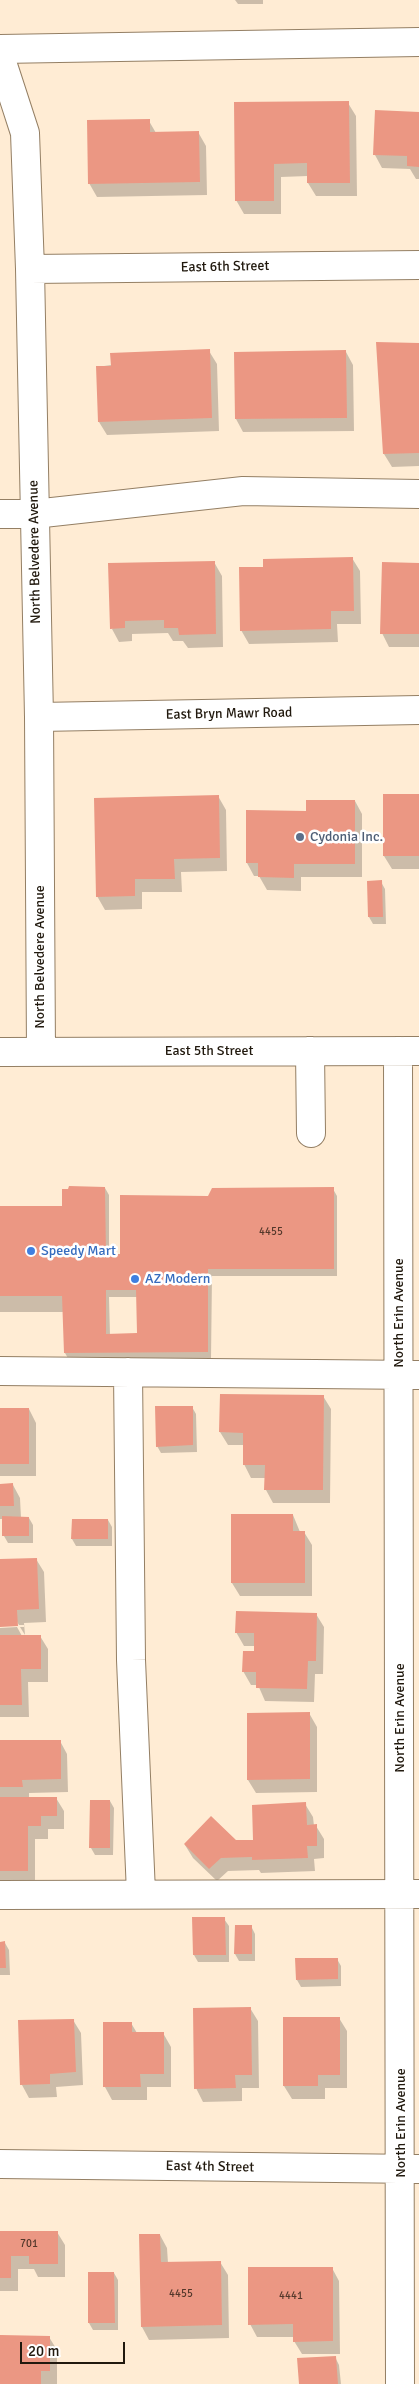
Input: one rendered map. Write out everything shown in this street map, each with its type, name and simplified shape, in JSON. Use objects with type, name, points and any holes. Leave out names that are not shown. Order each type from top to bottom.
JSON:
[{"type":"street","points":[[0,49],[419,42]]},
{"type":"street","name":"North Belvedere Avenue","points":[[0,56],[25,133],[30,269],[39,717],[41,1052]]},
{"type":"street","name":"East 6th Street","points":[[30,269],[419,265]]},
{"type":"street","points":[[0,514],[34,514],[242,492],[419,494]]},
{"type":"street","name":"East Bryn Mawr Road","points":[[39,717],[419,710]]},
{"type":"street","points":[[310,1051],[311,1133]]},
{"type":"street","name":"East 5th Street","points":[[0,1052],[409,1051]]},
{"type":"street","name":"North Erin Avenue","points":[[400,2384],[410,2169],[409,1051]]},
{"type":"street","points":[[0,1372],[409,1375]]},
{"type":"street","points":[[128,1372],[131,1660],[141,1894]]},
{"type":"street","points":[[0,1895],[410,1894]]},
{"type":"street","name":"East 4th Street","points":[[0,2164],[410,2169]]},
{"type":"building","points":[[349,101],[350,183],[307,183],[307,163],[274,164],[274,201],[235,201],[234,102]]},
{"type":"building","points":[[375,110],[419,112],[419,167],[407,166],[407,156],[373,155]]},
{"type":"building","points":[[150,119],[150,132],[199,131],[200,182],[88,184],[87,120]]},
{"type":"building","points":[[376,342],[419,343],[419,453],[383,454]]},
{"type":"building","points":[[210,349],[212,418],[98,422],[96,366],[111,366],[110,353]]},
{"type":"building","points":[[346,350],[347,418],[235,419],[234,352]]},
{"type":"building","points":[[353,557],[354,611],[331,611],[331,629],[240,631],[239,567],[263,567],[263,559]]},
{"type":"building","points":[[215,561],[216,634],[179,635],[178,628],[164,628],[164,620],[125,621],[125,628],[110,629],[108,563]]},
{"type":"building","points":[[382,562],[419,563],[419,634],[380,634]]},
{"type":"building","points":[[383,794],[419,794],[419,856],[383,856]]},
{"type":"building","points":[[219,795],[220,858],[174,859],[175,879],[135,879],[135,896],[96,897],[94,798]]},
{"type":"building","name":"Cydonia Inc.","points":[[306,800],[355,800],[355,864],[294,864],[294,878],[258,877],[258,863],[246,863],[246,810],[306,811]]},
{"type":"building","points":[[382,880],[383,917],[368,917],[367,881]]},
{"type":"building","points":[[69,1186],[105,1187],[106,1254],[120,1254],[120,1195],[208,1196],[212,1188],[334,1187],[334,1269],[208,1269],[208,1352],[64,1353],[62,1296],[0,1296],[0,1206],[62,1206],[62,1189],[68,1189]],"holes":[[[106,1290],[136,1290],[137,1333],[106,1334]]]},
{"type":"building","points":[[220,1394],[324,1395],[323,1490],[264,1490],[265,1465],[243,1465],[243,1433],[219,1432]]},
{"type":"building","points":[[155,1406],[193,1406],[193,1445],[156,1447]]},
{"type":"building","points":[[0,1408],[29,1408],[29,1464],[0,1464]]},
{"type":"building","points":[[13,1483],[14,1506],[0,1506],[0,1484]]},
{"type":"building","points":[[231,1514],[293,1514],[293,1531],[305,1531],[305,1583],[231,1583]]},
{"type":"building","points":[[2,1516],[29,1517],[29,1536],[2,1536]]},
{"type":"building","points":[[72,1519],[108,1519],[108,1539],[71,1539]]},
{"type":"building","points":[[37,1558],[39,1609],[17,1610],[18,1626],[0,1627],[0,1559]]},
{"type":"building","points":[[236,1611],[317,1613],[316,1661],[308,1661],[307,1689],[256,1688],[256,1672],[242,1672],[243,1651],[254,1651],[254,1633],[235,1633]]},
{"type":"building","points":[[0,1635],[41,1635],[41,1669],[21,1669],[22,1705],[0,1705]]},
{"type":"building","points":[[310,1712],[310,1779],[247,1780],[247,1713]]},
{"type":"building","points":[[0,1740],[61,1740],[61,1779],[22,1780],[23,1787],[0,1787]]},
{"type":"building","points":[[0,1797],[57,1797],[57,1816],[41,1816],[41,1826],[28,1826],[28,1871],[0,1871]]},
{"type":"building","points":[[90,1800],[110,1800],[110,1848],[89,1848]]},
{"type":"building","points":[[306,1802],[307,1825],[317,1824],[317,1846],[307,1846],[308,1858],[252,1860],[252,1857],[221,1858],[209,1869],[184,1844],[211,1816],[236,1840],[253,1840],[252,1805]]},
{"type":"building","points":[[192,1917],[225,1917],[226,1955],[193,1955]]},
{"type":"building","points":[[235,1925],[252,1925],[252,1954],[234,1954]]},
{"type":"building","points":[[5,1941],[6,1968],[0,1968],[0,1942]]},
{"type":"building","points":[[295,1958],[338,1958],[338,1979],[296,1980]]},
{"type":"building","points":[[251,2007],[252,2075],[235,2075],[236,2088],[194,2089],[193,2008]]},
{"type":"building","points":[[283,2017],[340,2017],[340,2075],[318,2075],[318,2086],[283,2086]]},
{"type":"building","points":[[74,2019],[76,2072],[50,2074],[50,2084],[20,2085],[18,2020]]},
{"type":"building","points":[[103,2022],[132,2022],[132,2032],[164,2032],[164,2074],[140,2074],[141,2087],[103,2087]]},
{"type":"building","points":[[0,2231],[58,2231],[58,2264],[29,2264],[29,2256],[11,2256],[11,2278],[0,2278]]},
{"type":"building","points":[[139,2234],[160,2234],[161,2262],[221,2261],[222,2325],[141,2327]]},
{"type":"building","points":[[248,2267],[333,2267],[333,2341],[293,2342],[293,2324],[248,2325]]},
{"type":"building","points":[[88,2272],[114,2272],[115,2323],[88,2323]]},
{"type":"building","points":[[0,2335],[50,2336],[50,2371],[41,2371],[41,2384],[0,2384]]},
{"type":"building","points":[[336,2356],[338,2384],[299,2384],[297,2358]]},
{"type":"place","name":"Cydonia Inc.","points":[[300,837]]},
{"type":"place","name":"Speedy Mart","points":[[31,1251]]},
{"type":"place","name":"AZ Modern","points":[[135,1279]]}]
